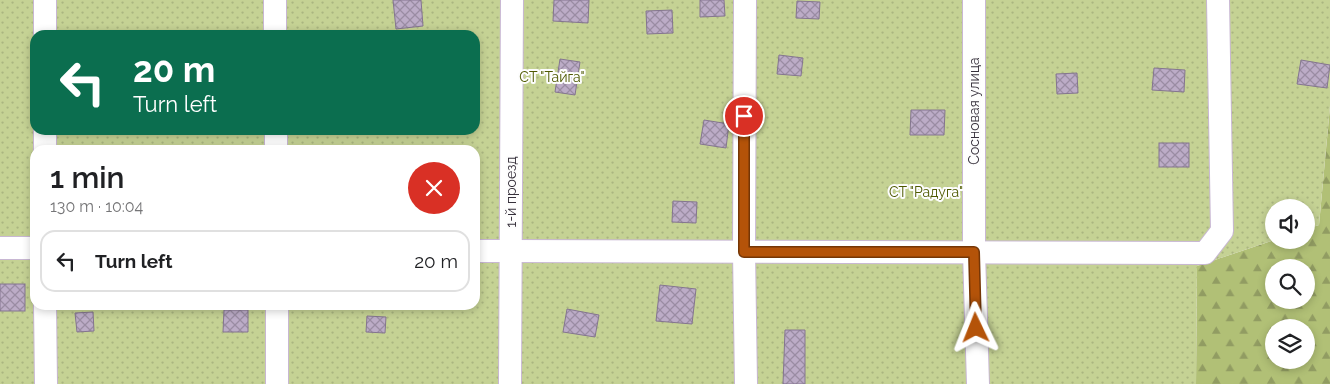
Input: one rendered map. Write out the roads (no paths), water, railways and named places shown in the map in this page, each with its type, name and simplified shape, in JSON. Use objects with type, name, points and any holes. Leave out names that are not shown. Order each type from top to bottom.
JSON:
[{"type":"street","points":[[45,0],[45,30]]},
{"type":"street","points":[[275,0],[275,30]]},
{"type":"street","name":"1-й проезд","points":[[510,384],[512,0]]},
{"type":"street","points":[[745,0],[744,252],[746,384]]},
{"type":"street","name":"Сосновая улица","points":[[974,0],[974,252],[978,384]]},
{"type":"street","points":[[480,251],[1205,254],[1222,231],[1218,0]]},
{"type":"street","points":[[0,248],[30,248]]},
{"type":"street","points":[[45,310],[46,384]]},
{"type":"street","points":[[277,310],[277,384]]},
{"type":"park label","name":"СТ \"Тайга\"","points":[[552,77]]},
{"type":"park label","name":"СТ \"Радуга\"","points":[[926,192]]}]
